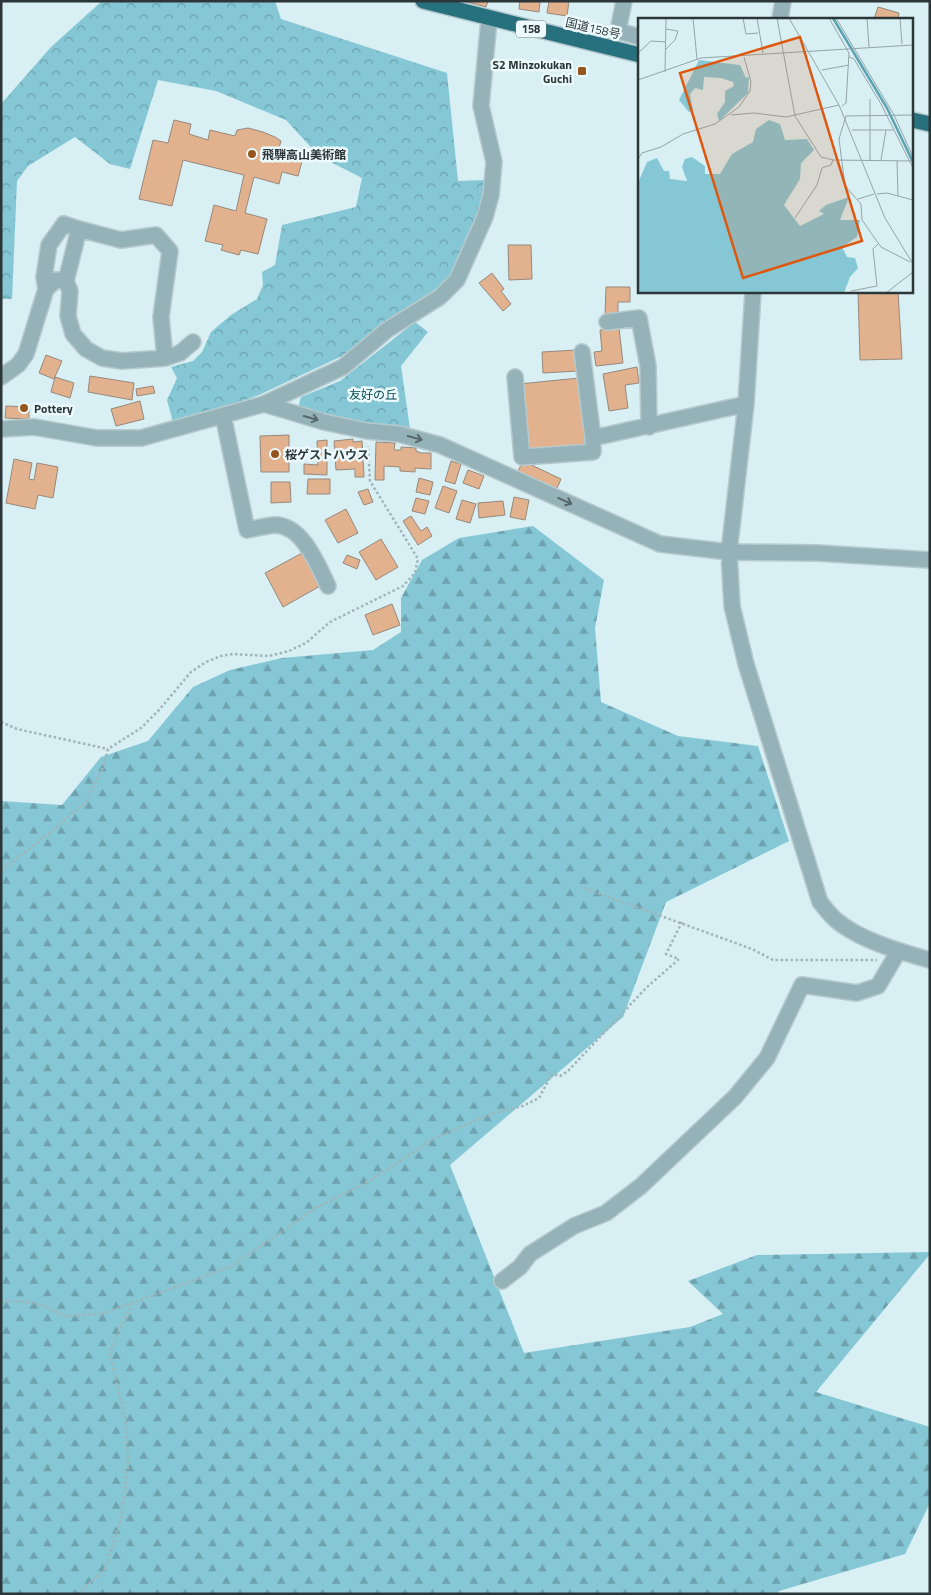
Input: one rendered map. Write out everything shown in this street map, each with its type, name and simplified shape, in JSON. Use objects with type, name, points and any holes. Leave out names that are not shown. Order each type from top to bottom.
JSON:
[{"type":"highway","name":"国道158号","points":[[433,3],[638,55]]},
{"type":"highway","points":[[914,120],[930,124]]},
{"type":"street","points":[[624,1],[618,31],[638,36]]},
{"type":"street","points":[[780,18],[783,1]]},
{"type":"street","points":[[1,429],[34,427],[97,438],[141,438],[264,404],[343,367],[387,330],[440,297],[457,280],[485,217],[491,195],[494,162],[481,106],[489,18]]},
{"type":"street","points":[[1,377],[18,365],[26,354],[46,289],[44,277],[49,245],[64,224],[121,240],[156,235],[170,251],[161,317],[165,358]]},
{"type":"street","points":[[79,229],[66,281],[70,291],[68,316],[73,334],[86,349],[102,358],[122,360],[165,358],[180,353],[193,342]]},
{"type":"street","points":[[46,289],[56,280],[66,281]]},
{"type":"street","points":[[753,292],[746,404],[729,552],[732,606],[746,664],[820,902],[836,920],[895,956],[930,960]]},
{"type":"street","points":[[607,322],[638,318],[648,366],[649,427]]},
{"type":"street","points":[[515,377],[522,457],[593,452],[593,438],[582,352]]},
{"type":"street","points":[[264,404],[324,422],[367,431],[399,434],[440,445],[660,544],[729,552],[817,553],[930,560]]},
{"type":"street","points":[[593,438],[746,404]]},
{"type":"street","points":[[223,415],[247,530],[275,525],[287,527],[308,546],[328,586]]},
{"type":"street","points":[[502,1281],[520,1267],[530,1254],[574,1226],[606,1213],[641,1186],[735,1097],[767,1058],[802,985],[857,993],[878,986],[895,956]]},
{"type":"path","points":[[1,722],[17,729],[108,748],[142,728],[191,672],[206,662],[233,654],[269,656],[289,651],[306,643],[330,622],[403,586],[415,573],[418,559],[370,481],[367,431]]},
{"type":"path","points":[[1,871],[73,812],[86,804],[103,767],[108,748]]},
{"type":"path","points":[[584,888],[682,922],[752,949],[772,960],[895,956]]},
{"type":"path","points":[[1,1301],[27,1302],[46,1306],[64,1316],[102,1314],[232,1266],[314,1209],[371,1180],[433,1140],[491,1114],[523,1106],[539,1098],[552,1074],[560,1076],[568,1071],[646,988],[679,959],[666,954],[682,922]]},
{"type":"path","points":[[78,1594],[105,1568],[120,1519],[128,1466],[126,1422],[110,1355],[112,1346],[134,1301]]},
{"type":"green space","points":[[102,1],[275,1],[281,19],[447,73],[458,181],[484,180],[481,212],[451,275],[439,287],[342,356],[259,395],[174,426],[167,400],[177,378],[171,367],[193,361],[202,352],[211,332],[231,315],[257,299],[263,285],[262,272],[275,265],[282,225],[356,207],[362,178],[319,156],[286,120],[216,91],[158,80],[130,169],[110,164],[75,137],[28,166],[17,181],[12,299],[1,299],[1,104],[51,47]]},
{"type":"green space","name":"友好の丘","points":[[415,322],[428,332],[401,366],[410,429],[363,425],[298,408],[301,397],[340,381]]},
{"type":"green space","points":[[533,526],[604,580],[595,628],[601,702],[678,736],[758,746],[789,841],[666,902],[623,1017],[450,1165],[524,1353],[690,1327],[723,1314],[688,1281],[757,1255],[930,1252],[816,1392],[930,1427],[930,1503],[905,1554],[779,1591],[778,1594],[1,1594],[1,801],[62,805],[101,757],[148,741],[193,687],[230,670],[282,658],[373,650],[401,632],[401,598],[422,560],[459,538]]},
{"type":"building","points":[[464,1],[488,1],[486,7]]},
{"type":"building","points":[[520,1],[540,1],[539,12],[519,9]]},
{"type":"building","points":[[549,1],[569,1],[567,16],[547,13]]},
{"type":"building","points":[[878,7],[899,13],[898,18],[874,18]]},
{"type":"building","points":[[174,120],[191,124],[189,134],[208,140],[210,130],[235,136],[237,130],[248,128],[275,137],[281,141],[279,148],[304,154],[298,176],[282,172],[279,184],[254,177],[245,213],[267,219],[258,254],[241,250],[239,255],[221,250],[223,245],[205,241],[214,205],[236,211],[244,175],[183,160],[172,206],[139,199],[153,140],[168,143]]},
{"type":"building","points":[[508,245],[531,245],[532,279],[509,280]]},
{"type":"building","points":[[492,273],[504,289],[501,291],[511,304],[503,311],[479,283]]},
{"type":"building","points":[[606,287],[630,287],[630,302],[618,302],[618,317],[605,317]]},
{"type":"building","points":[[858,292],[898,292],[902,359],[860,360]]},
{"type":"building","points":[[619,328],[623,363],[596,366],[594,352],[602,351],[600,330]]},
{"type":"building","points":[[576,350],[578,371],[543,373],[542,352]]},
{"type":"building","points":[[46,355],[62,361],[54,379],[39,373]]},
{"type":"building","points":[[637,367],[639,383],[625,385],[628,408],[609,411],[603,374]]},
{"type":"building","points":[[90,376],[134,383],[132,400],[88,392]]},
{"type":"building","points":[[55,377],[74,383],[70,398],[51,392]]},
{"type":"building","points":[[579,378],[586,446],[526,452],[519,384]]},
{"type":"building","points":[[153,386],[155,393],[137,396],[136,389]]},
{"type":"building","points":[[140,401],[144,419],[116,426],[111,409]]},
{"type":"building","points":[[6,406],[29,407],[29,419],[5,418]]},
{"type":"building","name":"桜ゲストハウス","points":[[289,435],[289,472],[261,472],[260,436]]},
{"type":"building","points":[[353,439],[353,442],[362,441],[364,477],[355,477],[355,469],[336,470],[334,441]]},
{"type":"building","points":[[327,440],[327,475],[304,474],[304,464],[318,465],[317,441]]},
{"type":"building","points":[[376,442],[395,443],[394,450],[401,450],[401,447],[416,448],[416,451],[421,453],[431,453],[431,469],[415,468],[415,472],[400,471],[400,467],[384,466],[384,480],[375,480]]},
{"type":"building","points":[[14,459],[32,463],[29,479],[34,480],[37,463],[58,467],[53,498],[38,495],[35,509],[6,503]]},
{"type":"building","points":[[451,461],[461,464],[455,484],[445,481]]},
{"type":"building","points":[[523,461],[561,479],[555,493],[516,475]]},
{"type":"building","points":[[468,470],[484,476],[479,489],[463,483]]},
{"type":"building","points":[[419,478],[433,482],[430,495],[416,492]]},
{"type":"building","points":[[308,479],[330,479],[330,494],[307,494]]},
{"type":"building","points":[[271,482],[290,482],[291,502],[271,503]]},
{"type":"building","points":[[443,486],[457,491],[449,513],[435,508]]},
{"type":"building","points":[[368,489],[373,502],[364,505],[358,492]]},
{"type":"building","points":[[514,497],[529,500],[525,520],[510,517]]},
{"type":"building","points":[[416,498],[429,501],[425,514],[412,511]]},
{"type":"building","points":[[462,500],[476,504],[470,523],[456,519]]},
{"type":"building","points":[[503,501],[505,515],[479,518],[478,503]]},
{"type":"building","points":[[346,509],[358,533],[338,543],[325,520]]},
{"type":"building","points":[[411,516],[421,531],[427,527],[432,536],[418,545],[403,521]]},
{"type":"building","points":[[381,539],[398,567],[376,580],[359,552]]},
{"type":"building","points":[[304,552],[322,585],[283,607],[265,573]]},
{"type":"building","points":[[347,555],[360,560],[357,569],[343,563]]},
{"type":"building","points":[[392,604],[400,625],[373,635],[365,615]]},
{"type":"place","name":"S2 Minzokukan Guchi","points":[[582,71]]},
{"type":"place","name":"飛騨高山美術館","points":[[252,154]]},
{"type":"place","name":"Pottery","points":[[24,408]]},
{"type":"place","name":"桜ゲストハウス","points":[[275,454]]}]
